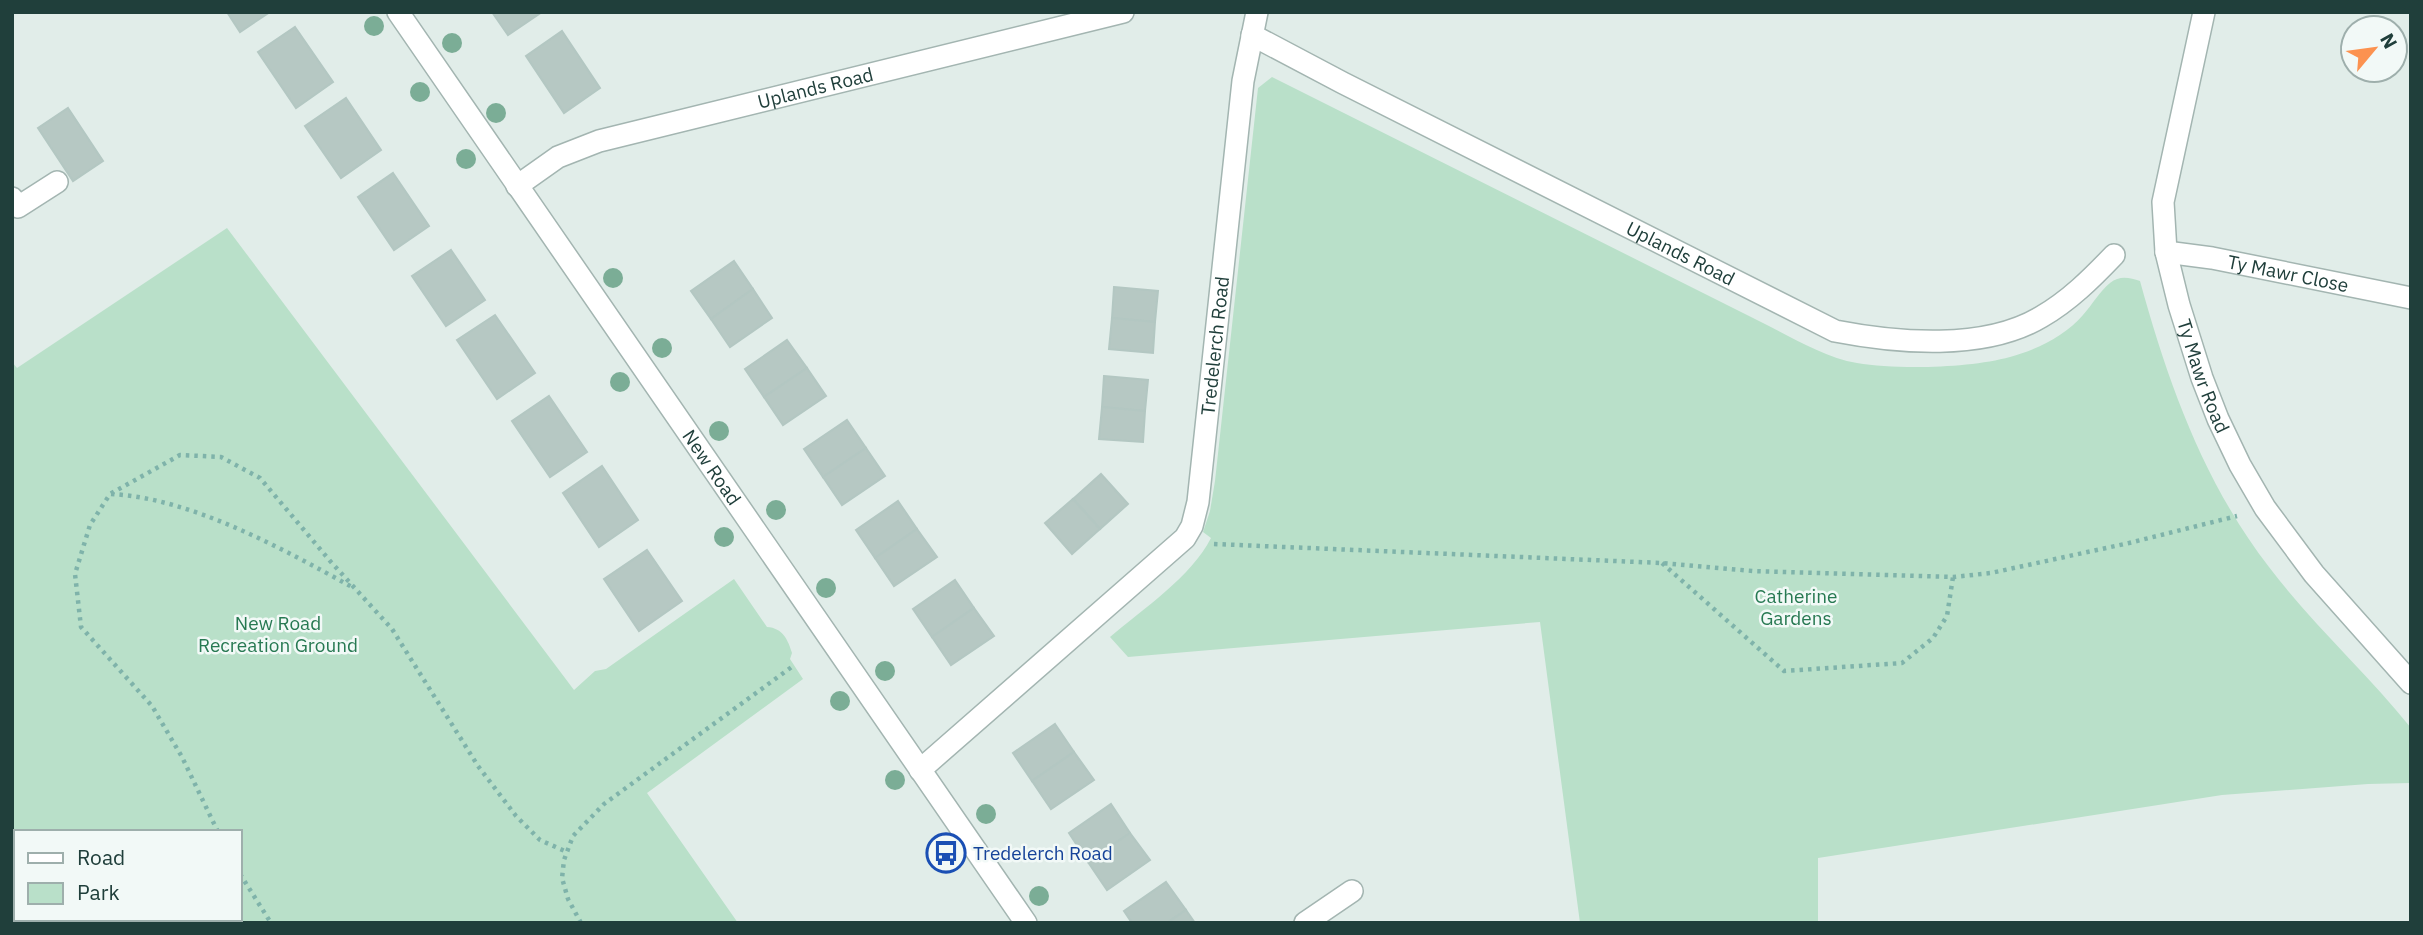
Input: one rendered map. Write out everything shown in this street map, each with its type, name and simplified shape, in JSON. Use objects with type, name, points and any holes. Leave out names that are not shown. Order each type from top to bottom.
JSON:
[{"type":"street","name":"New Road","points":[[398,12],[1026,923]]},
{"type":"street","name":"Uplands Road","points":[[517,186],[558,157],[599,141],[1123,12]]},
{"type":"street","name":"Ty Mawr Road","points":[[2204,12],[2163,202],[2166,252],[2179,304],[2202,378],[2239,465],[2265,508],[2314,573],[2411,683]]},
{"type":"street","name":"Tredelerch Road","points":[[920,770],[1185,538],[1192,526],[1198,502],[1243,81],[1255,13]]},
{"type":"street","name":"Uplands Road","points":[[1252,35],[1835,331],[1912,342],[1962,339],[2007,332],[2038,319],[2066,300],[2114,255]]},
{"type":"street","points":[[12,198],[19,207],[57,182]]},
{"type":"street","name":"Ty Mawr Close","points":[[2166,252],[2212,258],[2411,298]]},
{"type":"street","points":[[1305,923],[1352,891]]},
{"type":"path","points":[[217,830],[182,757],[152,706],[81,627],[75,574],[90,525],[110,494],[180,455],[221,457],[260,478],[392,629],[471,754],[516,816],[540,839],[567,852]]},
{"type":"path","points":[[110,494],[139,496],[209,518],[280,547],[356,590]]},
{"type":"path","points":[[1185,538],[1208,544],[1662,563],[1753,571],[1953,577],[1991,573],[2129,543],[2265,508]]},
{"type":"path","points":[[1662,563],[1784,671],[1902,663],[1933,638],[1947,616],[1953,577]]},
{"type":"path","points":[[581,923],[568,899],[562,878],[564,860],[573,836],[604,804],[793,666]]},
{"type":"path","points":[[242,877],[271,923]]},
{"type":"green space","name":"Catherine Gardens","points":[[1272,77],[1807,345],[1844,360],[1893,367],[1934,367],[1975,364],[2010,357],[2059,336],[2076,323],[2114,280],[2125,278],[2140,281],[2176,394],[2225,501],[2246,535],[2286,588],[2411,728],[2411,783],[2222,795],[1818,858],[1818,923],[1580,923],[1540,622],[1128,657],[1110,637],[1179,579],[1203,552],[1211,538],[1203,532],[1215,481],[1258,88]]},
{"type":"green space","name":"New Road Recreation Ground","points":[[227,228],[574,690],[595,671],[606,669],[734,579],[767,627],[784,636],[792,653],[790,659],[803,679],[647,793],[738,923],[12,923],[12,362],[17,368]]},
{"type":"building","points":[[227,12],[270,12],[240,32]]},
{"type":"building","points":[[492,12],[542,12],[508,35]]},
{"type":"building","points":[[295,27],[333,82],[296,108],[258,52]]},
{"type":"building","points":[[562,31],[600,88],[564,113],[526,56]]},
{"type":"building","points":[[346,98],[381,150],[341,178],[305,126]]},
{"type":"building","points":[[68,108],[103,161],[73,181],[38,128]]},
{"type":"building","points":[[393,173],[429,226],[394,250],[358,197]]},
{"type":"building","points":[[451,250],[485,300],[446,326],[412,276]]},
{"type":"building","points":[[734,261],[753,289],[711,319],[691,291]]},
{"type":"building","points":[[1114,287],[1158,291],[1155,322],[1112,318]]},
{"type":"building","points":[[753,289],[772,318],[730,347],[711,319]]},
{"type":"building","points":[[495,315],[535,373],[497,399],[457,340]]},
{"type":"building","points":[[1112,318],[1155,322],[1153,353],[1109,349]]},
{"type":"building","points":[[787,340],[807,368],[764,397],[745,369]]},
{"type":"building","points":[[807,368],[826,396],[783,425],[764,397]]},
{"type":"building","points":[[1104,376],[1148,380],[1145,411],[1102,407]]},
{"type":"building","points":[[549,396],[587,452],[550,477],[512,421]]},
{"type":"building","points":[[1102,407],[1145,411],[1143,442],[1099,439]]},
{"type":"building","points":[[847,420],[866,448],[823,477],[804,449]]},
{"type":"building","points":[[866,448],[885,476],[842,505],[823,477]]},
{"type":"building","points":[[602,466],[638,520],[599,547],[563,493]]},
{"type":"building","points":[[1101,474],[1128,504],[1100,529],[1073,499]]},
{"type":"building","points":[[1073,499],[1100,529],[1072,554],[1045,523]]},
{"type":"building","points":[[898,501],[917,529],[875,558],[856,530]]},
{"type":"building","points":[[917,529],[937,557],[894,586],[875,558]]},
{"type":"building","points":[[647,550],[682,601],[639,631],[604,579]]},
{"type":"building","points":[[955,580],[974,608],[932,637],[913,609]]},
{"type":"building","points":[[974,608],[994,636],[951,665],[932,637]]},
{"type":"building","points":[[1055,724],[1074,752],[1032,781],[1013,753]]},
{"type":"building","points":[[1074,752],[1094,780],[1051,809],[1032,781]]},
{"type":"building","points":[[1111,804],[1130,833],[1088,862],[1069,833]]},
{"type":"building","points":[[1130,833],[1150,860],[1107,890],[1088,862]]},
{"type":"building","points":[[942,841],[957,863],[949,869],[934,846]]},
{"type":"building","points":[[1166,882],[1186,910],[1167,923],[1132,923],[1124,911]]},
{"type":"building","points":[[1186,910],[1195,923],[1167,923]]},
{"type":"place","name":"Tredelerch Road","points":[[946,853]]}]
